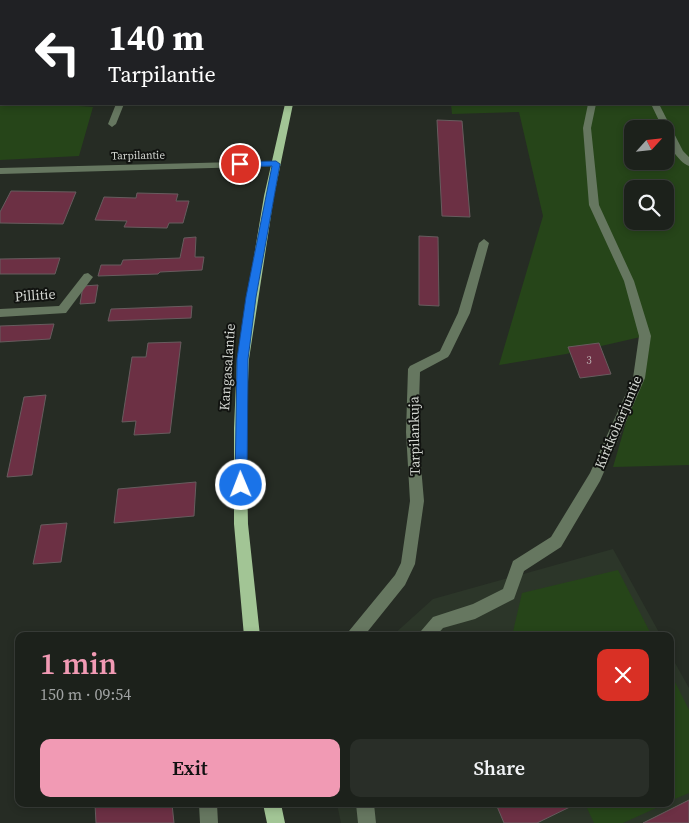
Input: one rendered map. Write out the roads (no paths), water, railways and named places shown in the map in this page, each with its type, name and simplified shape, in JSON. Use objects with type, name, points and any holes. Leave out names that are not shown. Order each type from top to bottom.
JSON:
[{"type":"main road","name":"Kangasalantie","points":[[252,632],[241,524],[240,428],[243,359],[251,297],[289,105]]},
{"type":"main road","points":[[273,807],[276,823]]},
{"type":"street","points":[[112,124],[120,105]]},
{"type":"street","name":"Kirkkoharjuntie","points":[[429,632],[438,622],[475,611],[509,594],[518,566],[556,542],[602,465],[639,378],[645,336],[629,281],[594,205],[587,128],[592,105]]},
{"type":"street","points":[[656,105],[679,152],[689,162]]},
{"type":"street","name":"Tarpilantie","points":[[0,171],[276,164]]},
{"type":"street","name":"Tarpilankuja","points":[[357,632],[400,580],[408,564],[417,501],[412,432],[414,369],[444,354],[464,313],[484,243]]},
{"type":"street","name":"Pillitie","points":[[0,313],[62,310],[88,277]]},
{"type":"street","points":[[208,807],[209,823]]},
{"type":"street","points":[[365,807],[367,823]]}]
